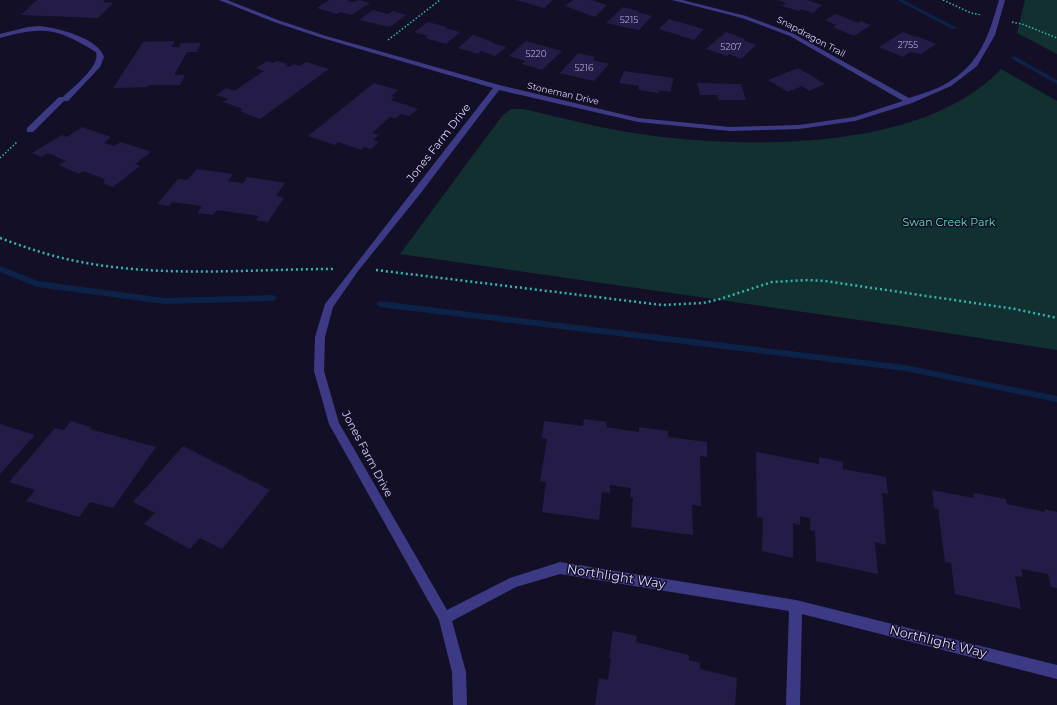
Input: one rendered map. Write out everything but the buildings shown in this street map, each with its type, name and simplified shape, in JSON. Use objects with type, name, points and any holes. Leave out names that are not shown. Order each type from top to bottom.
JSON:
[{"type":"street","name":"Stoneman Drive","points":[[222,0],[276,21],[324,37],[497,87],[638,120],[730,129],[799,127],[855,119],[909,101],[949,85],[975,65],[992,35],[1002,0]]},
{"type":"street","name":"Snapdragon Trail","points":[[674,0],[744,17],[792,35],[909,101]]},
{"type":"street","points":[[0,36],[14,31],[45,27],[59,30],[99,51],[101,57],[98,66],[30,130]]},
{"type":"street","name":"Jones Farm Drive","points":[[460,705],[459,672],[445,618],[334,424],[319,371],[320,337],[328,306],[355,269],[417,192],[497,87]]},
{"type":"street","name":"Northlight Way","points":[[445,618],[514,582],[560,568],[796,606],[1057,672]]},
{"type":"street","points":[[793,705],[796,606]]},
{"type":"path","points":[[386,42],[440,0]]},
{"type":"path","points":[[944,0],[974,14]]},
{"type":"path","points":[[1020,23],[1057,38]]},
{"type":"path","points":[[0,158],[30,130]]},
{"type":"path","points":[[0,238],[32,250],[63,259],[127,269],[205,271],[338,269]]},
{"type":"path","points":[[370,269],[425,278],[653,305],[677,306],[719,299],[778,282],[805,280],[825,281],[1015,309],[1057,318]]},
{"type":"green space","points":[[1025,0],[1057,0],[1057,54],[1017,33]]},
{"type":"green space","name":"Swan Creek Park","points":[[1001,69],[1057,101],[1057,350],[915,328],[400,254],[502,116],[511,109],[523,109],[631,133],[689,140],[784,142],[834,138],[883,130],[928,116],[968,96]]},
{"type":"waterway","points":[[899,0],[954,28]]},
{"type":"waterway","points":[[1014,58],[1057,82]]},
{"type":"waterway","points":[[0,269],[37,284],[165,301],[273,298]]},
{"type":"waterway","points":[[380,304],[905,368],[1057,399]]}]
